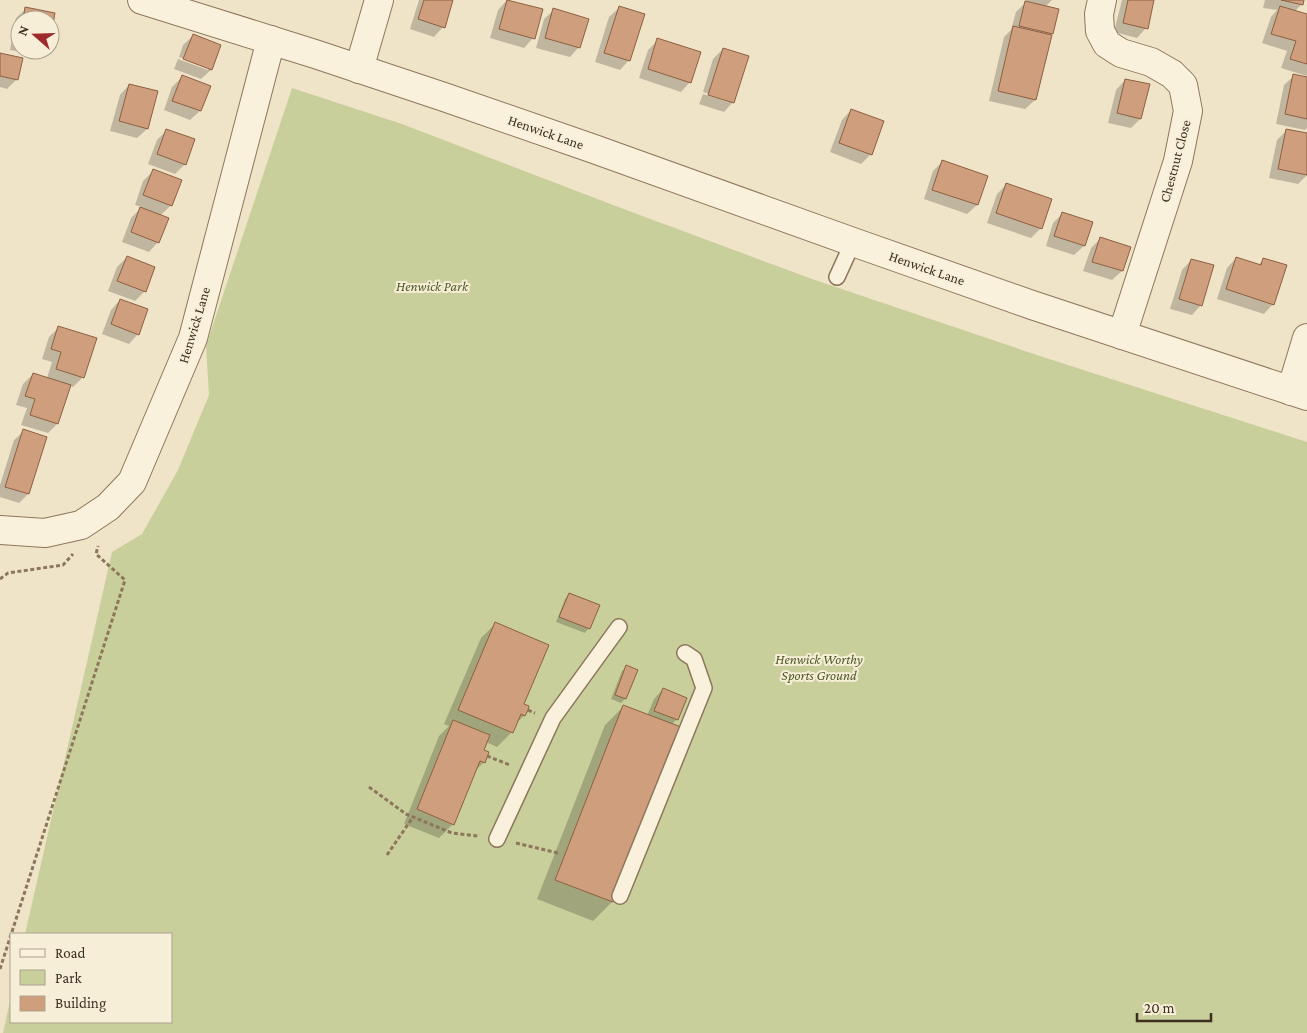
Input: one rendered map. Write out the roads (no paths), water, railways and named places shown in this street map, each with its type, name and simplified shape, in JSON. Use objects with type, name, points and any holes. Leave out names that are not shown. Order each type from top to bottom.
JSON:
[{"type":"street","points":[[142,0],[271,40]]},
{"type":"street","points":[[359,69],[379,0]]},
{"type":"street","name":"Chestnut Close","points":[[1102,0],[1099,14],[1100,31],[1107,44],[1121,53],[1151,62],[1172,74],[1183,86],[1188,111],[1178,161],[1122,334]]},
{"type":"street","name":"Henwick Lane","points":[[0,530],[45,533],[70,528],[101,512],[132,482],[193,338],[271,40],[594,148],[853,242],[1299,394]]},
{"type":"street","points":[[1299,394],[1307,338]]},
{"type":"lane","points":[[837,277],[853,242]]},
{"type":"lane","points":[[497,839],[553,718],[619,627]]},
{"type":"lane","points":[[620,896],[704,688],[694,659],[686,653]]},
{"type":"park label","name":"Henwick Park","points":[[432,286]]},
{"type":"park label","name":"Henwick Worthy Sports Ground","points":[[819,668]]}]
